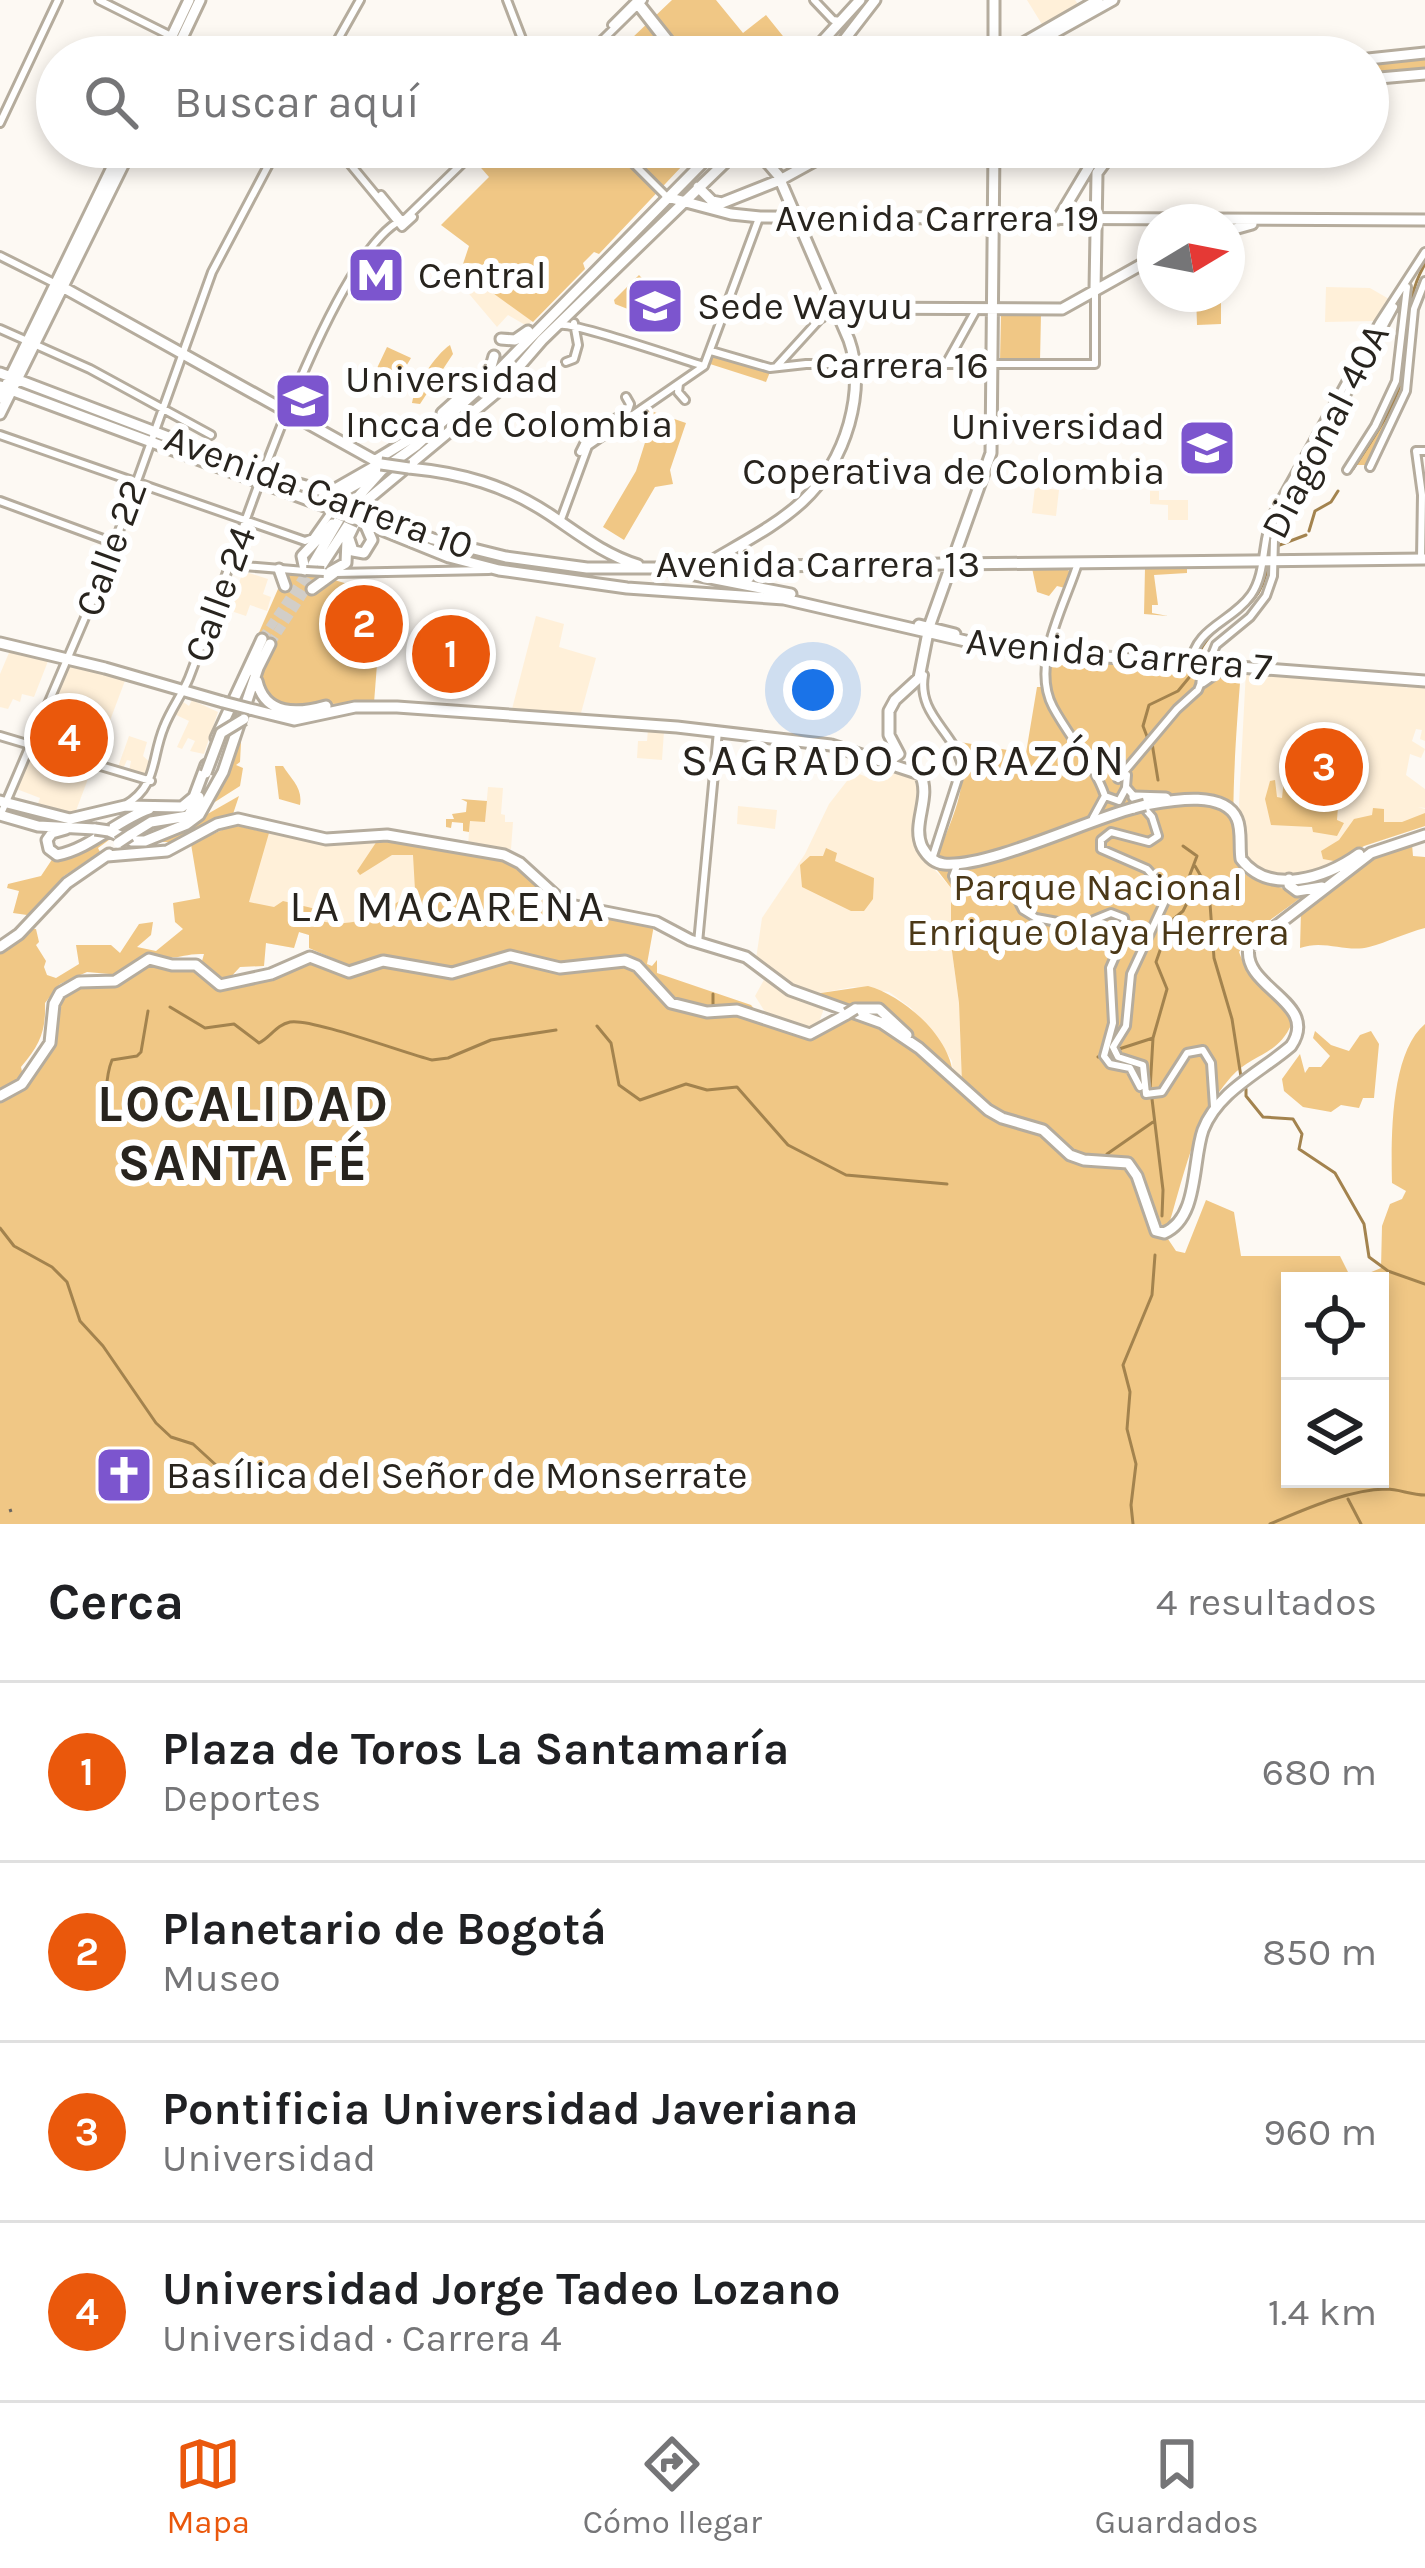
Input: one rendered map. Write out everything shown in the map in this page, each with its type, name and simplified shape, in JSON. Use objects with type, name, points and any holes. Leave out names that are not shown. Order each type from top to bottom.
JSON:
[{"type":"main road","points":[[177,36],[189,0]]},
{"type":"main road","points":[[178,36],[200,0]]},
{"type":"main road","points":[[846,36],[877,0]]},
{"type":"main road","points":[[996,0],[997,36]]},
{"type":"main road","points":[[1034,36],[1098,0]]},
{"type":"main road","points":[[1048,36],[1114,0]]},
{"type":"main road","points":[[828,36],[858,1]]},
{"type":"main road","points":[[1389,57],[1425,53]]},
{"type":"main road","points":[[1389,78],[1425,74]]},
{"type":"main road","points":[[61,286],[113,168]]},
{"type":"main road","points":[[0,414],[7,385],[121,168]]},
{"type":"main road","points":[[454,406],[478,389],[697,168]]},
{"type":"main road","points":[[444,471],[434,463],[434,453],[555,327],[722,168]]},
{"type":"main road","points":[[696,569],[795,511],[816,490],[836,460],[855,398],[853,364],[826,310],[773,168]]},
{"type":"main road","points":[[779,183],[804,168]]},
{"type":"main road","points":[[698,188],[717,207],[810,168]]},
{"type":"main road","points":[[996,168],[997,464]]},
{"type":"main road","points":[[1093,168],[1095,290]]},
{"type":"main road","points":[[1058,219],[1098,168]]},
{"type":"main road","name":"Avenida Carrera 19","points":[[667,197],[760,217],[1425,222]]},
{"type":"main road","points":[[664,221],[701,206]]},
{"type":"main road","points":[[1245,224],[1252,222]]},
{"type":"main road","points":[[501,339],[520,338],[602,261]]},
{"type":"main road","points":[[826,310],[1062,309],[1137,266]]},
{"type":"main road","name":"Avenida Carrera 13","points":[[61,286],[380,464],[490,482],[608,555],[647,567]]},
{"type":"main road","points":[[326,492],[380,464],[436,423],[490,370],[494,356]]},
{"type":"main road","points":[[696,569],[787,511],[818,481],[843,428],[853,364]]},
{"type":"main road","points":[[889,761],[899,754],[888,730],[889,711],[900,694],[919,681],[928,632],[991,453],[995,365]]},
{"type":"main road","name":"Avenida Carrera 10","points":[[7,385],[342,506]]},
{"type":"main road","points":[[312,589],[352,516],[459,427]]},
{"type":"main road","points":[[372,496],[346,543],[346,562],[319,570],[302,560],[380,464]]},
{"type":"main road","points":[[376,518],[374,500],[410,466]]},
{"type":"main road","name":"Avenida Carrera 10","points":[[261,478],[326,492],[359,521],[449,557],[499,570]]},
{"type":"main road","name":"Avenida Carrera 10","points":[[359,521],[376,518],[440,542],[506,557],[589,568],[647,567]]},
{"type":"main road","points":[[724,554],[728,566]]},
{"type":"main road","name":"Avenida Carrera 13","points":[[696,569],[1423,560]]},
{"type":"main road","name":"Avenida Carrera 7","points":[[647,567],[696,569],[928,632]]},
{"type":"main road","points":[[279,568],[285,586]]},
{"type":"main road","name":"Avenida Carrera 7","points":[[603,585],[662,587],[696,569]]},
{"type":"main road","name":"Avenida Carrera 7","points":[[499,570],[603,585],[784,598],[928,632],[1049,651],[1425,679]]},
{"type":"main road","points":[[197,801],[266,642]]},
{"type":"main road","points":[[0,644],[70,658],[223,702],[247,714],[302,720],[355,707]]},
{"type":"main road","points":[[197,801],[243,679],[255,662]]},
{"type":"main road","points":[[255,662],[260,693],[284,710],[334,705],[570,717],[831,745],[889,761],[917,771],[924,782],[919,832],[923,849],[943,864],[1082,826],[1127,792],[1207,800],[1233,813],[1241,859],[1254,872],[1289,878],[1328,874],[1359,854],[1425,832]]},
{"type":"main road","name":"Avenida Carrera 7","points":[[1209,662],[1425,679]]},
{"type":"main road","points":[[1202,682],[1227,666]]},
{"type":"main road","points":[[183,691],[223,694],[243,679]]},
{"type":"main road","points":[[0,945],[20,934],[67,883],[152,822],[193,816],[221,733],[247,714]]},
{"type":"main road","points":[[65,829],[47,840],[57,855],[139,813],[197,801]]},
{"type":"main road","points":[[3,802],[70,819],[123,806],[166,807]]},
{"type":"main road","points":[[0,815],[38,826],[110,831],[160,846],[189,840]]},
{"type":"main road","points":[[107,856],[161,852],[238,819],[323,839],[373,835],[504,855],[565,904],[651,920],[698,943],[746,956],[790,990],[875,1020],[919,1048]]},
{"type":"main road","points":[[0,1096],[22,1084],[50,1043],[58,994],[79,982],[115,981],[148,959],[196,964],[220,985],[265,976],[310,957],[349,972],[383,961],[452,973],[508,956],[560,968],[626,962],[637,966],[668,1002],[702,1011],[737,1010],[810,1034],[867,1006],[883,1010],[998,1116],[1043,1130],[1070,1155],[1128,1163],[1156,1231],[1166,1233],[1178,1224],[1186,1206],[1200,1139],[1214,1109],[1291,1046],[1298,1034],[1296,1015],[1257,974],[1247,956],[1254,941],[1371,853],[1425,832]]},
{"type":"main road","points":[[0,945],[58,885],[128,840]]},
{"type":"main road","points":[[1342,875],[1359,854]]},
{"type":"main road","points":[[1289,878],[1289,885],[1297,891],[1327,886]]},
{"type":"street","points":[[41,36],[58,0]]},
{"type":"street","points":[[99,0],[170,36]]},
{"type":"street","points":[[340,36],[360,0]]},
{"type":"street","points":[[507,0],[521,36]]},
{"type":"street","points":[[814,0],[833,20],[844,20]]},
{"type":"street","points":[[603,36],[637,1],[664,36]]},
{"type":"street","points":[[0,123],[36,47]]},
{"type":"street","name":"Calle 22","points":[[0,815],[70,658],[213,270],[267,168]]},
{"type":"street","points":[[356,168],[402,223]]},
{"type":"street","name":"Calle 24","points":[[151,781],[159,739],[183,691],[284,412],[353,274],[375,242],[460,168]]},
{"type":"street","points":[[638,168],[667,197]]},
{"type":"street","points":[[556,519],[588,442],[704,366],[760,217]]},
{"type":"street","name":"Diagonal 40A","points":[[1404,307],[1409,278],[1425,252]]},
{"type":"street","name":"Avenida Carrera 13","points":[[0,256],[61,286]]},
{"type":"street","points":[[1347,470],[1376,426],[1401,366],[1409,278]]},
{"type":"street","name":"Diagonal 40A","points":[[1191,661],[1199,640],[1251,595],[1268,562],[1290,496],[1425,280]]},
{"type":"street","name":"Carrera 16","points":[[711,351],[775,369],[853,364],[1096,364],[1095,290]]},
{"type":"street","points":[[1370,467],[1410,373],[1404,307]]},
{"type":"street","points":[[946,364],[976,309]]},
{"type":"street","points":[[775,369],[826,310]]},
{"type":"street","points":[[555,327],[574,323],[704,366]]},
{"type":"street","points":[[566,362],[576,355],[574,323]]},
{"type":"street","points":[[0,328],[211,435]]},
{"type":"street","points":[[578,338],[584,329]]},
{"type":"street","points":[[681,382],[678,392],[685,400]]},
{"type":"street","points":[[556,519],[577,461],[588,442],[628,410],[626,397]]},
{"type":"street","points":[[0,435],[308,541],[328,513],[342,506]]},
{"type":"street","points":[[1421,451],[1417,474],[1423,496],[1423,560]]},
{"type":"street","points":[[0,501],[114,543]]},
{"type":"street","name":"Diagonal 40A","points":[[1127,792],[1127,772],[1202,682],[1216,645],[1246,621],[1266,596],[1273,576],[1268,562]]},
{"type":"street","points":[[1078,563],[1049,651],[1050,702],[1104,793],[1119,801],[1127,792]]},
{"type":"street","name":"Avenida Carrera 7","points":[[231,565],[499,570]]},
{"type":"street","points":[[919,681],[926,706],[958,753],[962,770],[932,859]]},
{"type":"street","points":[[698,943],[718,731]]},
{"type":"street","points":[[0,736],[151,781],[123,806]]},
{"type":"street","points":[[1096,777],[1127,792],[1152,817],[1156,839],[1149,842],[1111,832],[1100,842],[1108,855],[1147,869],[1164,896],[1164,907],[1131,974],[1126,1026],[1113,1047],[1118,1057],[1143,1065],[1146,1094]]},
{"type":"street","points":[[1104,793],[1127,792]]},
{"type":"street","points":[[1082,826],[1100,811],[1104,793]]},
{"type":"street","points":[[960,861],[953,876],[959,886],[971,889],[1003,881],[1023,910],[1036,918],[1079,926],[1111,914],[1124,918],[1126,931],[1111,964],[1113,1023],[1104,1054],[1110,1064],[1130,1068],[1146,1094]]},
{"type":"street","points":[[1146,1094],[1162,1092],[1187,1053],[1203,1050],[1211,1063],[1214,1109]]},
{"type":"shaded area","points":[[1027,0],[1075,0],[1078,4],[1043,26]]},
{"type":"shaded area","points":[[461,270],[532,321],[527,326],[508,315],[497,327],[454,276]]},
{"type":"shaded area","points":[[1326,287],[1370,288],[1389,299],[1375,321],[1325,322]]},
{"type":"shaded area","name":"Universidad Coperativa de Colombia","points":[[1193,423],[1221,423],[1221,467],[1193,467]]},
{"type":"shaded area","points":[[1035,487],[1059,490],[1056,516],[1032,513]]},
{"type":"shaded area","points":[[1150,491],[1159,491],[1159,500],[1188,500],[1188,520],[1168,520],[1168,505],[1150,504]]},
{"type":"shaded area","points":[[243,571],[268,579],[263,594],[271,597],[267,611],[250,605],[246,616],[228,610],[231,601],[223,595],[234,598]]},
{"type":"shaded area","points":[[536,616],[564,624],[559,647],[596,658],[581,713],[512,709]]},
{"type":"shaded area","points":[[11,648],[50,656],[34,697],[22,694],[20,702],[13,699],[8,709],[0,707],[0,674]]},
{"type":"shaded area","points":[[70,661],[126,678],[74,816],[36,809],[40,798],[14,788]]},
{"type":"shaded area","points":[[1246,670],[1394,682],[1407,688],[1425,684],[1425,741],[1420,739],[1422,730],[1416,729],[1412,741],[1425,749],[1421,758],[1410,754],[1406,775],[1425,789],[1425,808],[1418,807],[1425,809],[1425,826],[1364,846],[1334,865],[1307,874],[1266,874],[1247,861],[1239,803]]},
{"type":"shaded area","points":[[179,699],[218,712],[204,754],[190,751],[195,741],[188,738],[182,749],[177,747],[189,721],[172,713]]},
{"type":"shaded area","points":[[648,729],[664,731],[662,760],[637,758],[638,741],[647,741]]},
{"type":"shaded area","points":[[129,736],[147,742],[143,756],[153,765],[150,777],[129,771],[131,761],[123,769],[118,767]]},
{"type":"shaded area","points":[[876,761],[914,772],[921,783],[914,829],[927,861],[951,888],[962,1084],[953,1076],[952,1061],[935,1035],[889,992],[853,987],[814,994],[785,982],[756,959],[762,918],[805,854],[829,804],[854,772],[872,779]]},
{"type":"shaded area","points":[[488,787],[503,788],[501,814],[505,822],[513,822],[511,849],[468,845],[470,821],[485,821]]},
{"type":"shaded area","points":[[738,806],[777,810],[775,829],[737,824]]},
{"type":"shaded area","points":[[251,829],[326,846],[379,838],[444,846],[385,957],[350,966],[309,948],[309,935],[299,932],[294,948],[244,939]]},
{"type":"shaded area","points":[[766,976],[825,1006],[816,1030],[769,1018],[755,996]]},
{"type":"green space","points":[[672,0],[716,0],[743,33],[766,15],[783,36],[634,36]]},
{"type":"green space","points":[[1425,55],[1425,70],[1389,74],[1389,58]]},
{"type":"green space","points":[[481,168],[680,168],[599,254],[594,252],[583,263],[585,269],[533,322],[461,270],[469,246],[441,225],[489,177]]},
{"type":"green space","points":[[639,275],[653,290],[643,315],[614,300]]},
{"type":"green space","points":[[1197,312],[1221,312],[1221,324],[1197,325]]},
{"type":"green space","points":[[1001,314],[1041,314],[1040,361],[1000,361]]},
{"type":"green space","points":[[450,345],[453,354],[420,404],[412,403],[427,371]]},
{"type":"green space","points":[[387,347],[411,358],[389,395],[369,385]]},
{"type":"green space","points":[[714,354],[770,372],[766,382],[710,364]]},
{"type":"green space","points":[[1409,366],[1405,388],[1368,465],[1352,465],[1385,412],[1402,367]]},
{"type":"green space","points":[[648,410],[686,423],[670,470],[673,484],[655,487],[624,540],[603,527],[636,471],[649,430],[639,416]]},
{"type":"green space","points":[[1032,568],[1067,569],[1065,588],[1057,586],[1049,596],[1037,592]]},
{"type":"green space","points":[[1145,568],[1187,568],[1187,573],[1154,575],[1158,605],[1152,605],[1152,613],[1168,616],[1144,614]]},
{"type":"green space","points":[[284,573],[359,589],[393,620],[381,646],[386,656],[377,664],[374,703],[329,704],[301,711],[270,701],[260,687],[259,674],[271,645],[257,637],[278,589],[285,588]]},
{"type":"green space","name":"Parque Nacional Enrique Olaya Herrera","points":[[1049,657],[1241,669],[1233,807],[1236,857],[1241,870],[1253,879],[1304,895],[1260,928],[1239,952],[1249,972],[1292,1023],[1280,1042],[1239,1069],[1218,1093],[1191,1150],[1167,1231],[1142,1176],[1129,1160],[1079,1157],[1041,1131],[1075,1163],[1122,1166],[1133,1174],[1151,1230],[1166,1236],[1176,1251],[1185,1253],[1206,1200],[1234,1212],[1241,1256],[1340,1256],[1348,1272],[1281,1272],[1281,1488],[1389,1488],[1389,1272],[1371,1272],[1381,1268],[1382,1226],[1390,1204],[1402,1199],[1406,1191],[1392,1183],[1395,1098],[1405,1055],[1425,1024],[1425,1524],[0,1524],[0,1099],[12,1092],[52,1042],[59,999],[80,986],[119,986],[155,963],[195,968],[218,986],[261,983],[310,962],[344,975],[380,963],[426,973],[511,960],[555,972],[629,967],[663,1004],[745,1016],[806,1037],[817,1036],[852,1015],[875,1024],[911,1044],[984,1113],[1015,1124],[962,1084],[951,888],[934,866],[961,788],[954,741],[1026,753],[1037,687],[1047,687]]},
{"type":"green space","points":[[242,723],[236,765],[243,768],[240,786],[207,807]]},
{"type":"green space","points":[[1325,758],[1362,775],[1361,779],[1286,770]]},
{"type":"green space","points":[[275,766],[283,766],[296,784],[300,805],[279,799]]},
{"type":"green space","points":[[1290,773],[1340,779],[1337,820],[1344,823],[1337,836],[1313,832],[1312,827],[1271,825],[1265,799],[1270,781],[1275,780],[1277,797],[1282,798],[1284,779]]},
{"type":"green space","points":[[239,796],[232,817],[174,842],[149,842],[190,824]]},
{"type":"green space","points":[[461,799],[487,801],[485,822],[470,821],[469,832],[463,831],[463,823],[446,827],[446,819],[454,819],[452,814],[466,812],[467,802]]},
{"type":"green space","points":[[1373,808],[1384,809],[1384,822],[1402,822],[1425,813],[1425,826],[1364,846],[1339,862],[1323,859],[1321,851],[1339,840],[1354,819],[1372,815]]},
{"type":"green space","points":[[233,825],[269,833],[249,902],[274,907],[283,901],[320,910],[321,921],[334,923],[359,921],[382,911],[415,890],[413,855],[392,855],[360,875],[357,871],[379,838],[502,859],[522,870],[554,905],[654,925],[647,964],[652,966],[657,960],[657,973],[751,1005],[760,1016],[673,1000],[640,959],[549,962],[508,952],[454,969],[385,957],[350,966],[309,948],[309,935],[299,932],[294,948],[266,943],[264,966],[240,967],[228,980],[213,980],[202,961],[204,954],[197,954],[153,956],[121,975],[87,972],[60,984],[45,1003],[40,1037],[21,1067],[24,1080],[0,1094],[0,952],[36,929],[36,945],[46,961],[47,975],[56,978],[79,964],[76,945],[111,945],[120,953],[139,924],[153,922],[151,935],[137,947],[156,951],[183,929],[175,922],[173,903],[200,898],[191,844]]},
{"type":"green space","points":[[105,834],[113,837],[98,848],[100,852],[64,876],[27,915],[13,913],[19,891],[7,888],[8,884],[41,876],[53,858],[78,854]]},
{"type":"green space","points":[[1412,844],[1413,856],[1425,857],[1425,928],[1360,948],[1300,948],[1301,911],[1375,856]]},
{"type":"green space","points":[[826,848],[837,853],[835,861],[874,878],[873,899],[864,911],[851,911],[802,887],[800,865],[810,856],[823,856]]},
{"type":"green space","points":[[868,986],[896,999],[923,1020],[944,1047],[953,1076],[887,1008],[871,1003],[850,1008],[814,994]]},
{"type":"green space","points":[[1315,1031],[1331,1045],[1349,1051],[1360,1035],[1371,1031],[1379,1044],[1374,1098],[1363,1098],[1359,1108],[1341,1105],[1331,1112],[1303,1107],[1284,1091],[1282,1079],[1300,1054],[1305,1073],[1309,1067],[1321,1067],[1330,1056],[1313,1038]]},
{"type":"waterway","points":[[1353,469],[1396,395],[1411,302],[1425,264]]},
{"type":"waterway","points":[[1309,531],[1315,511],[1331,502],[1338,491]]},
{"type":"waterway","points":[[1277,546],[1306,535]]},
{"type":"waterway","points":[[1200,651],[1256,595],[1267,567]]},
{"type":"waterway","points":[[1148,739],[1143,726],[1149,705],[1178,691],[1192,674]]},
{"type":"waterway","points":[[1152,743],[1158,780]]},
{"type":"waterway","points":[[1150,1090],[1153,1038],[1167,989],[1156,962],[1170,922],[1190,897],[1186,885],[1197,856],[1183,846]]},
{"type":"waterway","points":[[1195,866],[1209,890],[1214,958],[1232,1019],[1241,1077]]},
{"type":"waterway","points":[[713,994],[713,1008]]},
{"type":"waterway","points":[[170,1007],[205,1028],[234,1024],[259,1043],[285,1024],[301,1022],[432,1060],[491,1040],[556,1030]]},
{"type":"waterway","points":[[101,1120],[112,1060],[141,1052],[148,1011]]},
{"type":"waterway","points":[[597,1026],[611,1043],[619,1085],[640,1100],[686,1084],[707,1090],[737,1087],[788,1145],[846,1175],[947,1184]]},
{"type":"waterway","points":[[1116,1050],[1153,1038]]},
{"type":"waterway","points":[[1098,1057],[1112,1051]]},
{"type":"waterway","points":[[1246,1089],[1246,1096],[1263,1117],[1293,1119],[1302,1134],[1299,1149],[1335,1173],[1364,1224],[1369,1257],[1388,1271],[1425,1284]]},
{"type":"waterway","points":[[1152,1099],[1162,1216]]},
{"type":"waterway","points":[[1107,1154],[1153,1122]]},
{"type":"waterway","points":[[0,1228],[14,1246],[52,1267],[67,1282],[80,1321],[156,1423],[171,1437],[193,1444],[217,1466]]},
{"type":"waterway","points":[[1133,1524],[1136,1464],[1127,1429],[1130,1392],[1123,1365],[1152,1295],[1155,1255]]},
{"type":"waterway","points":[[1270,1524],[1356,1493],[1386,1489],[1425,1495]]},
{"type":"waterway","points":[[1348,1499],[1361,1524]]},
{"type":"tunnel","points":[[262,639],[310,568]]},
{"type":"tunnel","points":[[270,644],[320,568]]},
{"type":"place","name":"Central","points":[[376,275]]},
{"type":"place","name":"Sede Wayuu","points":[[655,306]]},
{"type":"place","name":"Universidad Incca de Colombia","points":[[303,401]]},
{"type":"place","name":"Universidad Coperativa de Colombia","points":[[1207,448]]},
{"type":"place","name":"Planetario de Bogotá","points":[[364,624]]},
{"type":"place","name":"Plaza de Toros La Santamaría","points":[[451,654]]},
{"type":"place","name":"Universidad Jorge Tadeo Lozano","points":[[69,738]]},
{"type":"place","name":"Pontificia Universidad Javeriana","points":[[1324,767]]},
{"type":"place","name":"Basílica del Señor de Monserrate","points":[[124,1475]]},
{"type":"district","name":"SAGRADO CORAZÓN","points":[[904,760]]},
{"type":"district","name":"LA MACARENA","points":[[448,906]]},
{"type":"district","name":"LOCALIDAD SANTA FÉ","points":[[244,1133]]}]
